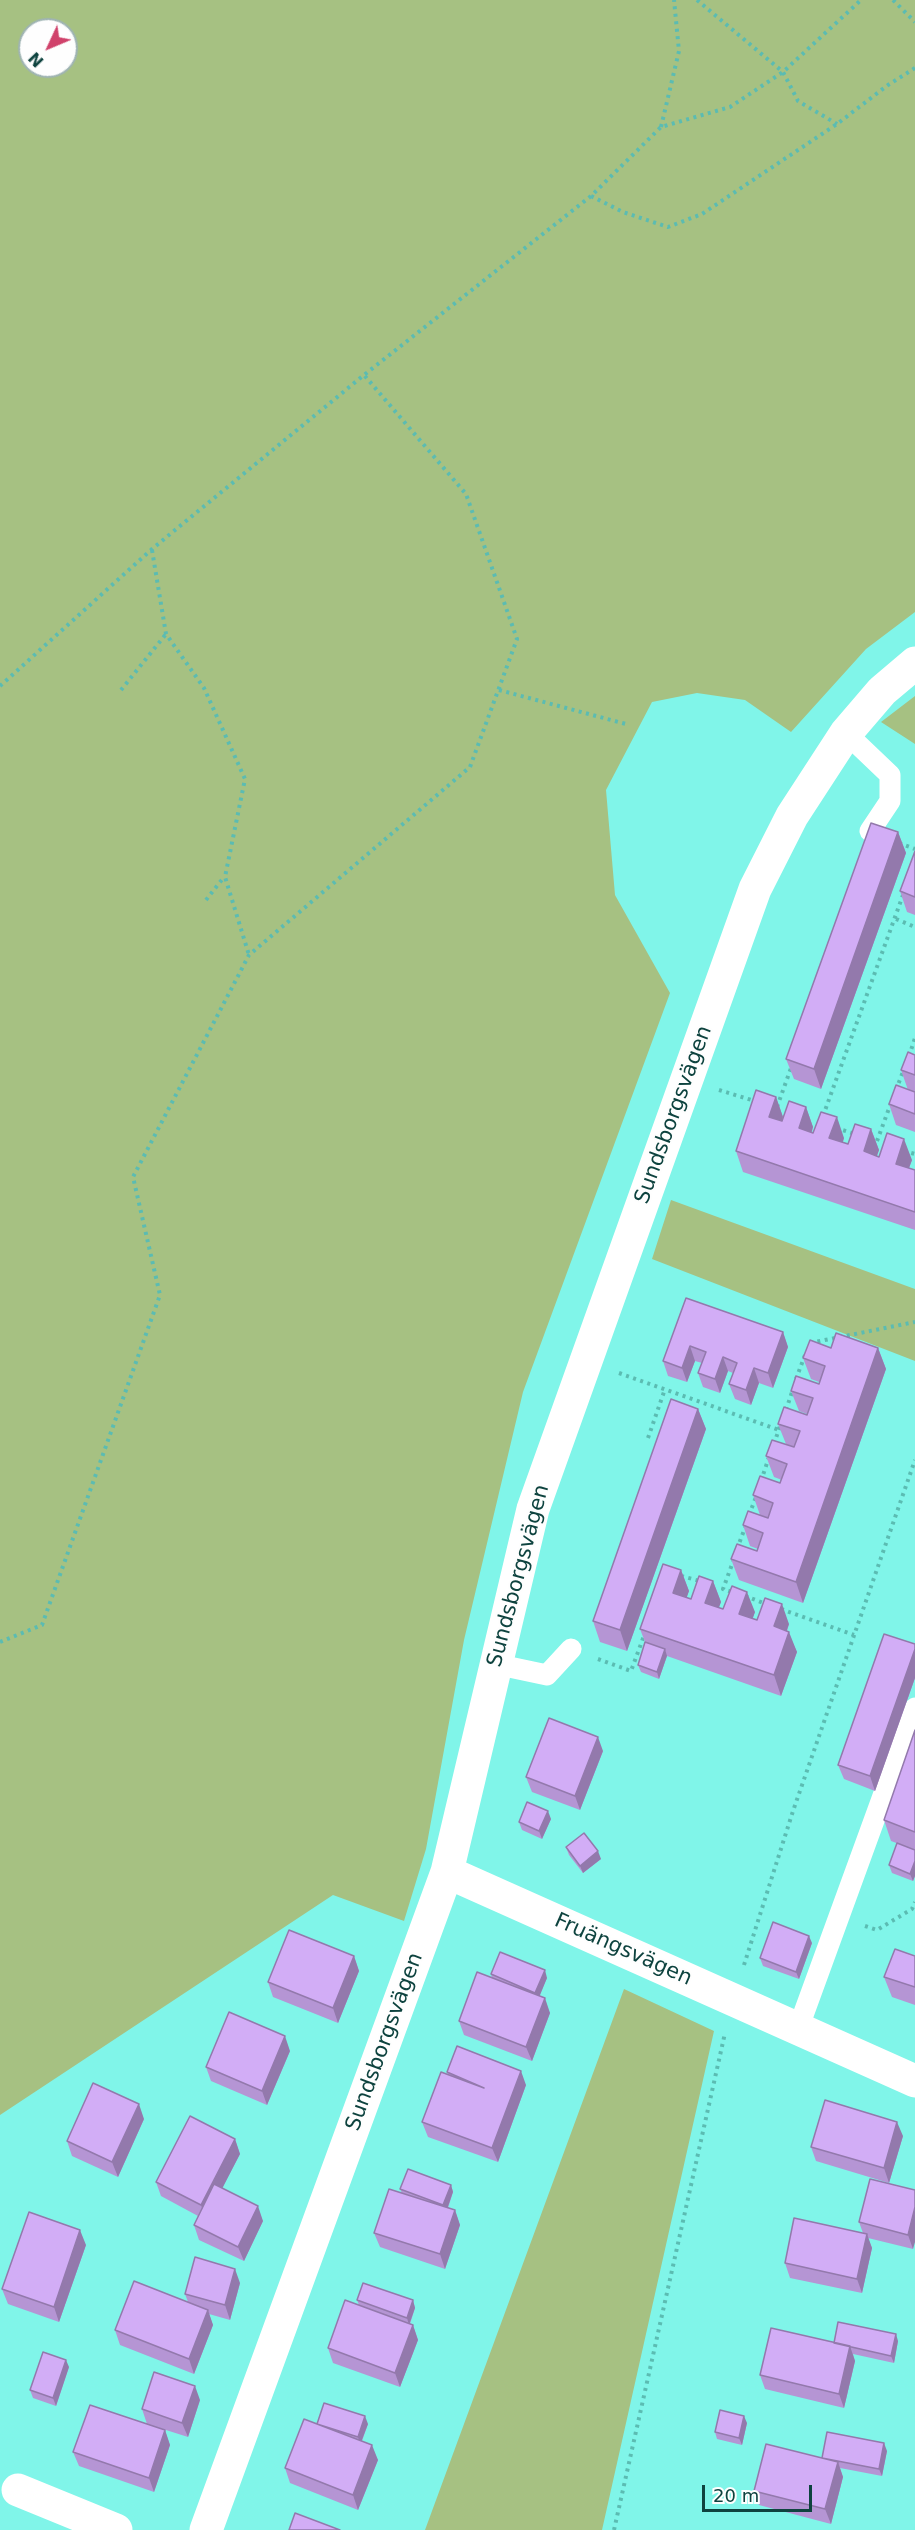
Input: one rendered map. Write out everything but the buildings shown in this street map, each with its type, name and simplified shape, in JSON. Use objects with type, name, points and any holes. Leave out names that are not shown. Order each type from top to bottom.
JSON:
[{"type":"street","name":"Sundsborgsvägen","points":[[206,2530],[447,1872],[533,1509],[755,889],[792,816],[846,733],[882,692],[915,663]]},
{"type":"street","name":"Fruängsvägen","points":[[447,1872],[915,2081]]},
{"type":"street","points":[[18,2490],[116,2530]]},
{"type":"lane","points":[[846,733],[890,775],[890,801],[870,831]]},
{"type":"lane","points":[[495,1664],[547,1675],[570,1649]]},
{"type":"lane","points":[[798,2029],[915,1708]]},
{"type":"path","points":[[661,127],[678,51],[674,0]]},
{"type":"path","points":[[696,0],[783,72],[798,101],[837,124]]},
{"type":"path","points":[[0,686],[152,549],[364,375],[591,196],[661,127],[730,107],[783,72],[861,0]]},
{"type":"path","points":[[893,0],[915,22]]},
{"type":"path","points":[[591,196],[623,212],[668,227],[702,214],[837,124],[888,84],[915,68]]},
{"type":"path","points":[[0,1642],[42,1625],[160,1295],[134,1177],[249,955],[470,767],[517,639],[466,494],[364,375]]},
{"type":"path","points":[[152,549],[166,634],[204,688],[245,779],[225,877],[206,900]]},
{"type":"path","points":[[121,690],[166,634]]},
{"type":"path","points":[[499,690],[626,724]]},
{"type":"path","points":[[225,877],[249,955]]},
{"type":"path","points":[[821,1123],[905,889]]},
{"type":"path","points":[[896,919],[915,927]]},
{"type":"path","points":[[877,1141],[915,1038]]},
{"type":"path","points":[[777,1107],[791,1068]]},
{"type":"path","points":[[717,1090],[788,1111]]},
{"type":"path","points":[[832,1126],[887,1144]]},
{"type":"path","points":[[896,1148],[915,1154]]},
{"type":"path","points":[[809,1343],[915,1322]]},
{"type":"path","points":[[723,1588],[805,1354]]},
{"type":"path","points":[[585,1360],[779,1430]]},
{"type":"path","points":[[648,1438],[665,1389]]},
{"type":"path","points":[[679,1575],[701,1582]]},
{"type":"path","points":[[712,1585],[767,1604]]},
{"type":"path","points":[[778,1608],[854,1635]]},
{"type":"path","points":[[570,1649],[631,1671],[647,1627]]},
{"type":"path","points":[[839,1916],[877,1930],[912,1909],[915,1902]]},
{"type":"green space","points":[[0,0],[915,0],[915,612],[866,649],[791,732],[745,700],[697,693],[652,702],[606,790],[615,895],[670,993],[523,1392],[464,1640],[426,1849],[404,1921],[333,1895],[0,2115]]},
{"type":"green space","points":[[915,696],[915,744],[881,722]]},
{"type":"green space","points":[[671,1200],[915,1289],[915,1361],[652,1259]]},
{"type":"green space","points":[[624,1989],[714,2031],[602,2530],[425,2530]]}]
